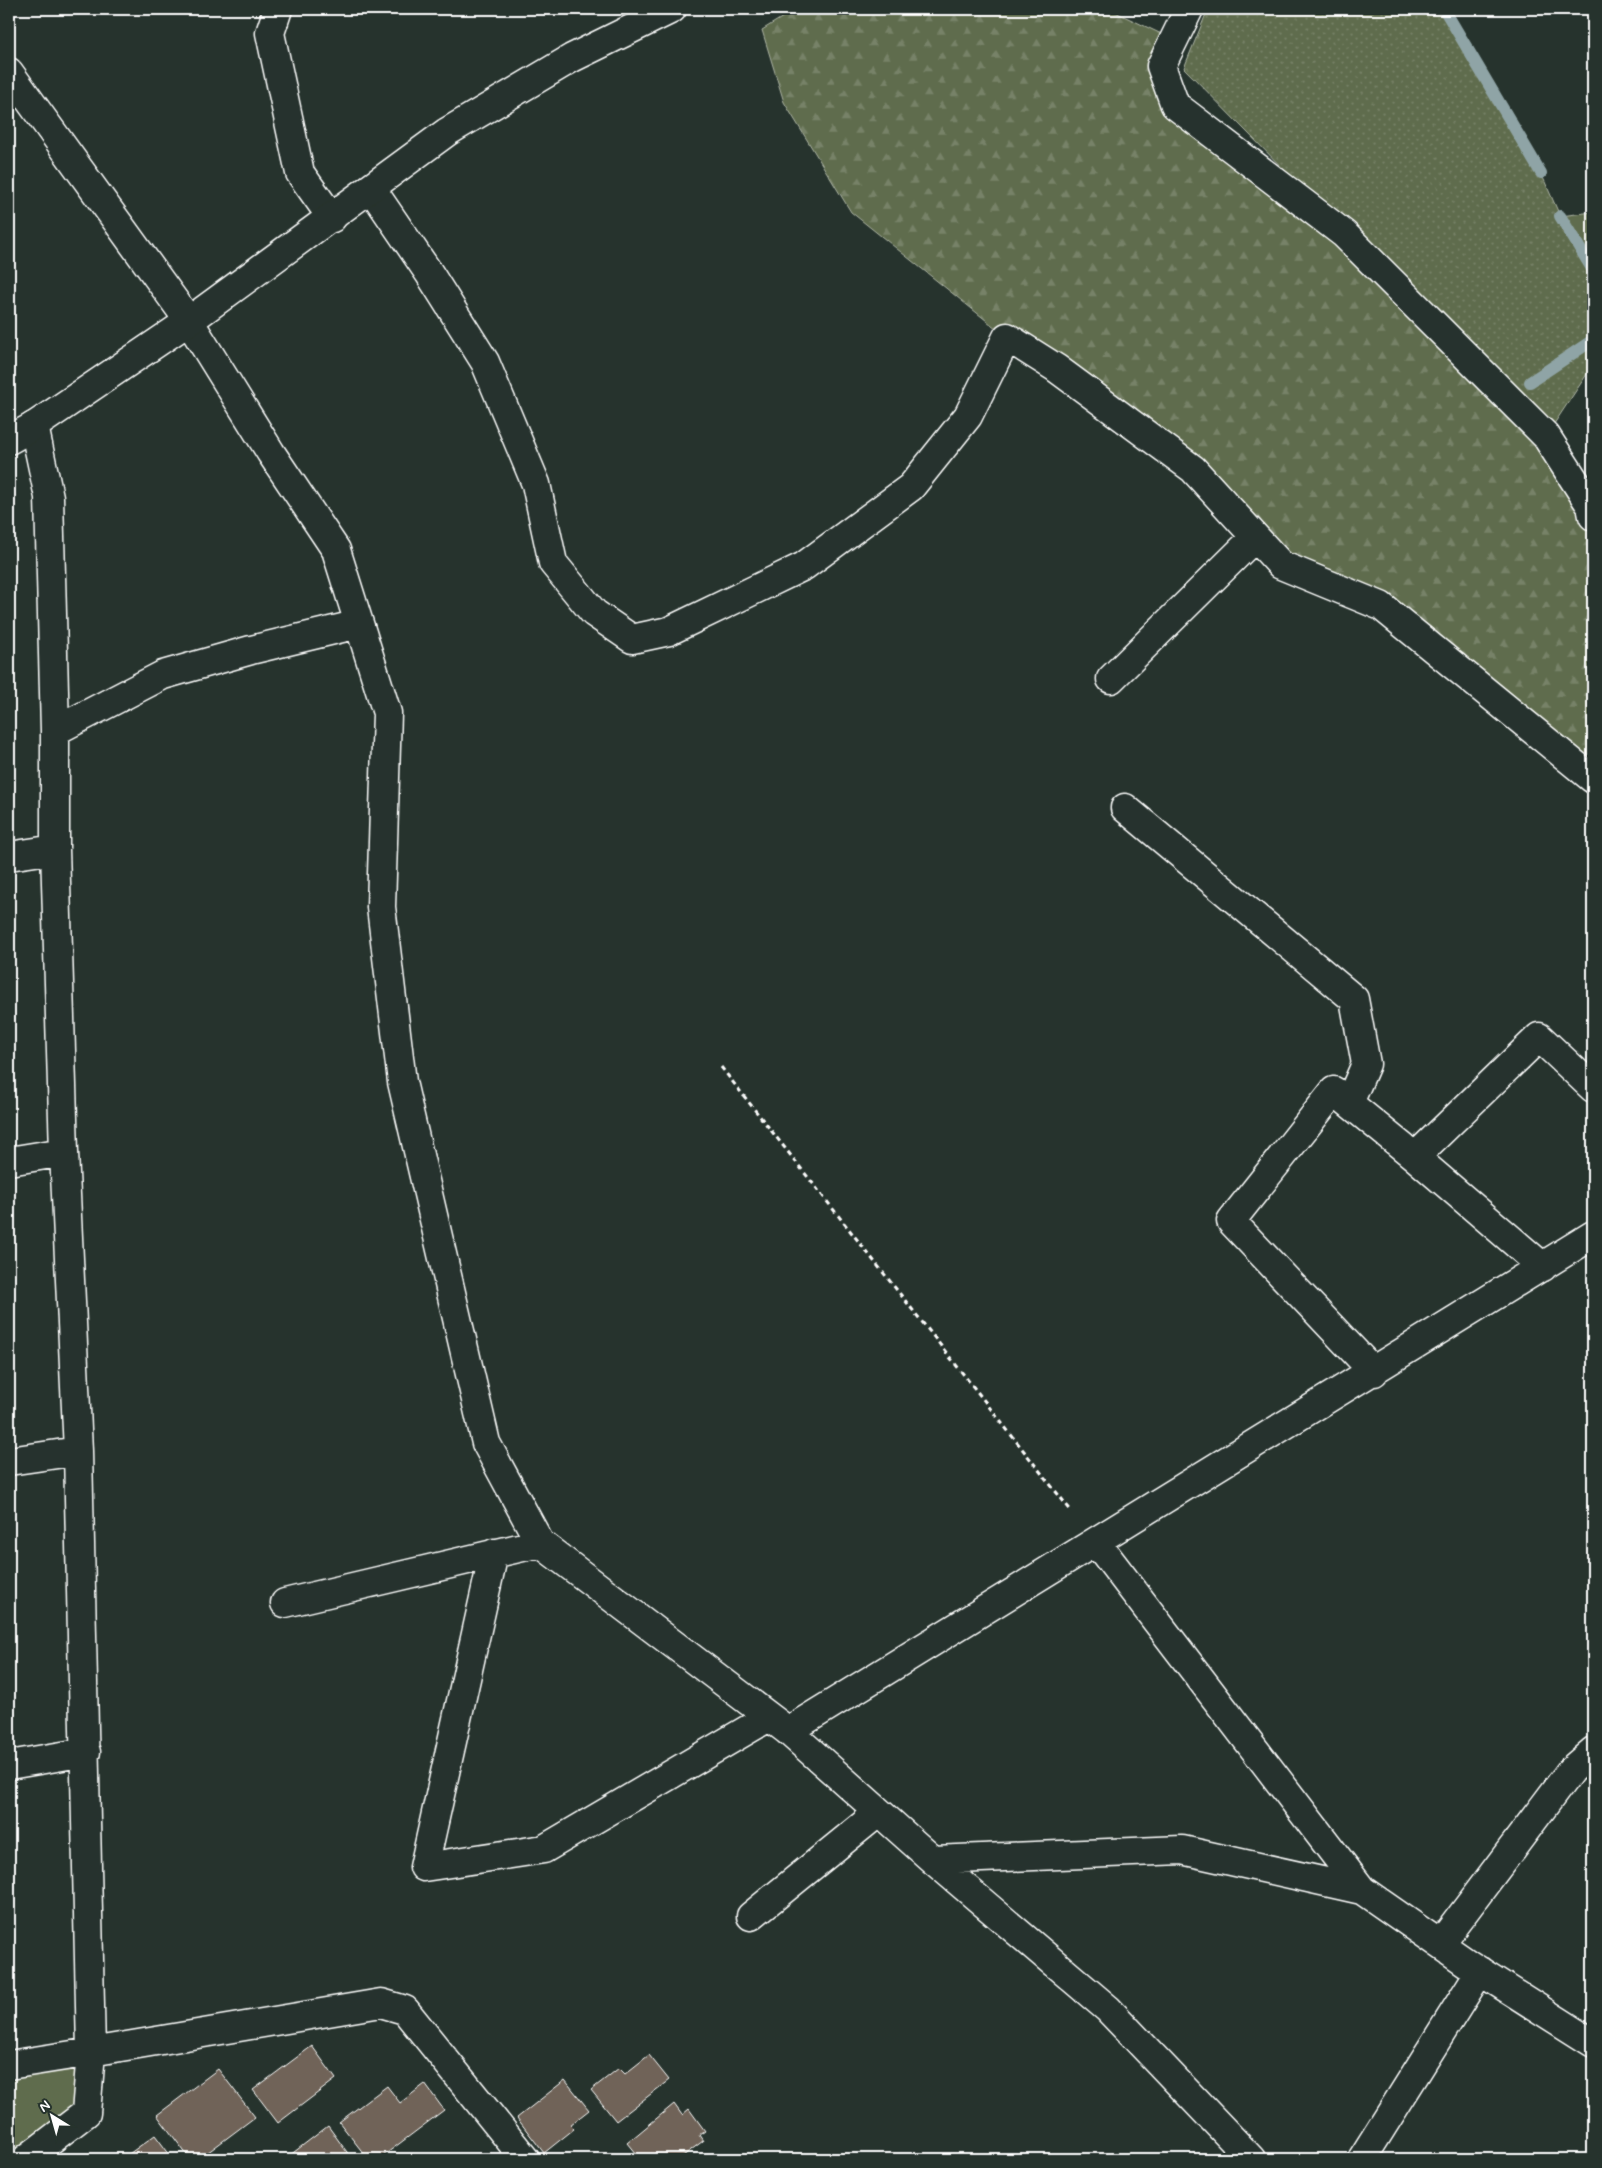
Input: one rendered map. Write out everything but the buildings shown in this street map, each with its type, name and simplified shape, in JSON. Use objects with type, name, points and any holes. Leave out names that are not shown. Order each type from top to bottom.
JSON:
[{"type":"street","points":[[278,9],[270,33],[300,172],[332,218]]},
{"type":"street","points":[[9,440],[34,426],[189,322],[447,132],[579,54],[672,9]]},
{"type":"street","points":[[1189,9],[1161,66],[1175,105],[1344,234],[1546,436],[1591,506],[1593,516]]},
{"type":"street","points":[[9,72],[189,322],[271,453],[336,550],[387,713],[381,907],[402,1082],[486,1442],[540,1543],[779,1724],[933,1860],[1108,2009],[1251,2159]]},
{"type":"street","points":[[371,188],[429,273],[486,362],[536,484],[554,563],[594,613],[632,639],[669,631],[804,566],[911,487],[968,416],[1007,338],[1056,368],[1193,469],[1281,565],[1381,606],[1593,779]]},
{"type":"street","points":[[26,2159],[86,2113],[92,2052],[78,1451],[64,1152],[55,849],[55,730],[49,497],[34,426]]},
{"type":"street","points":[[1111,679],[1255,537]]},
{"type":"street","points":[[55,730],[163,675],[251,650],[359,624]]},
{"type":"street","points":[[1125,808],[1354,999],[1366,1064],[1349,1103]]},
{"type":"street","points":[[9,856],[55,849]]},
{"type":"street","points":[[1415,1157],[1540,1036],[1593,1088]]},
{"type":"street","points":[[1374,1372],[1231,1221],[1334,1090],[1542,1267]]},
{"type":"street","points":[[9,1161],[64,1152]]},
{"type":"street","points":[[494,1553],[424,1867],[544,1849],[779,1724],[1096,1542],[1593,1235]]},
{"type":"street","points":[[9,1461],[78,1451]]},
{"type":"street","points":[[1096,1542],[1362,1890],[1440,1944],[1593,2044]]},
{"type":"street","points":[[285,1603],[540,1543]]},
{"type":"street","points":[[1440,1944],[1571,1770],[1593,1751]]},
{"type":"street","points":[[9,1765],[86,1752]]},
{"type":"street","points":[[751,1916],[879,1812]]},
{"type":"street","points":[[933,1860],[1182,1850],[1362,1890]]},
{"type":"street","points":[[1362,2159],[1480,1970]]},
{"type":"street","points":[[9,2065],[381,2003],[405,2010],[516,2156]]},
{"type":"path","points":[[721,1067],[1096,1542]]},
{"type":"green space","points":[[796,9],[1109,9],[1174,40],[1175,105],[1344,234],[1546,436],[1593,516],[1593,779],[1381,606],[1281,565],[1193,469],[1007,337],[851,212],[784,102],[762,30]]},
{"type":"green space","points":[[1208,9],[1444,9],[1541,173],[1560,216],[1593,270],[1593,365],[1546,436],[1184,68]]},
{"type":"green space","points":[[1593,212],[1593,261],[1560,216]]},
{"type":"green space","points":[[91,2052],[86,2113],[26,2159],[9,2159],[9,2065]]},
{"type":"waterway","points":[[1444,9],[1541,173]]},
{"type":"waterway","points":[[1560,216],[1593,270]]},
{"type":"waterway","points":[[1530,382],[1593,340]]}]
